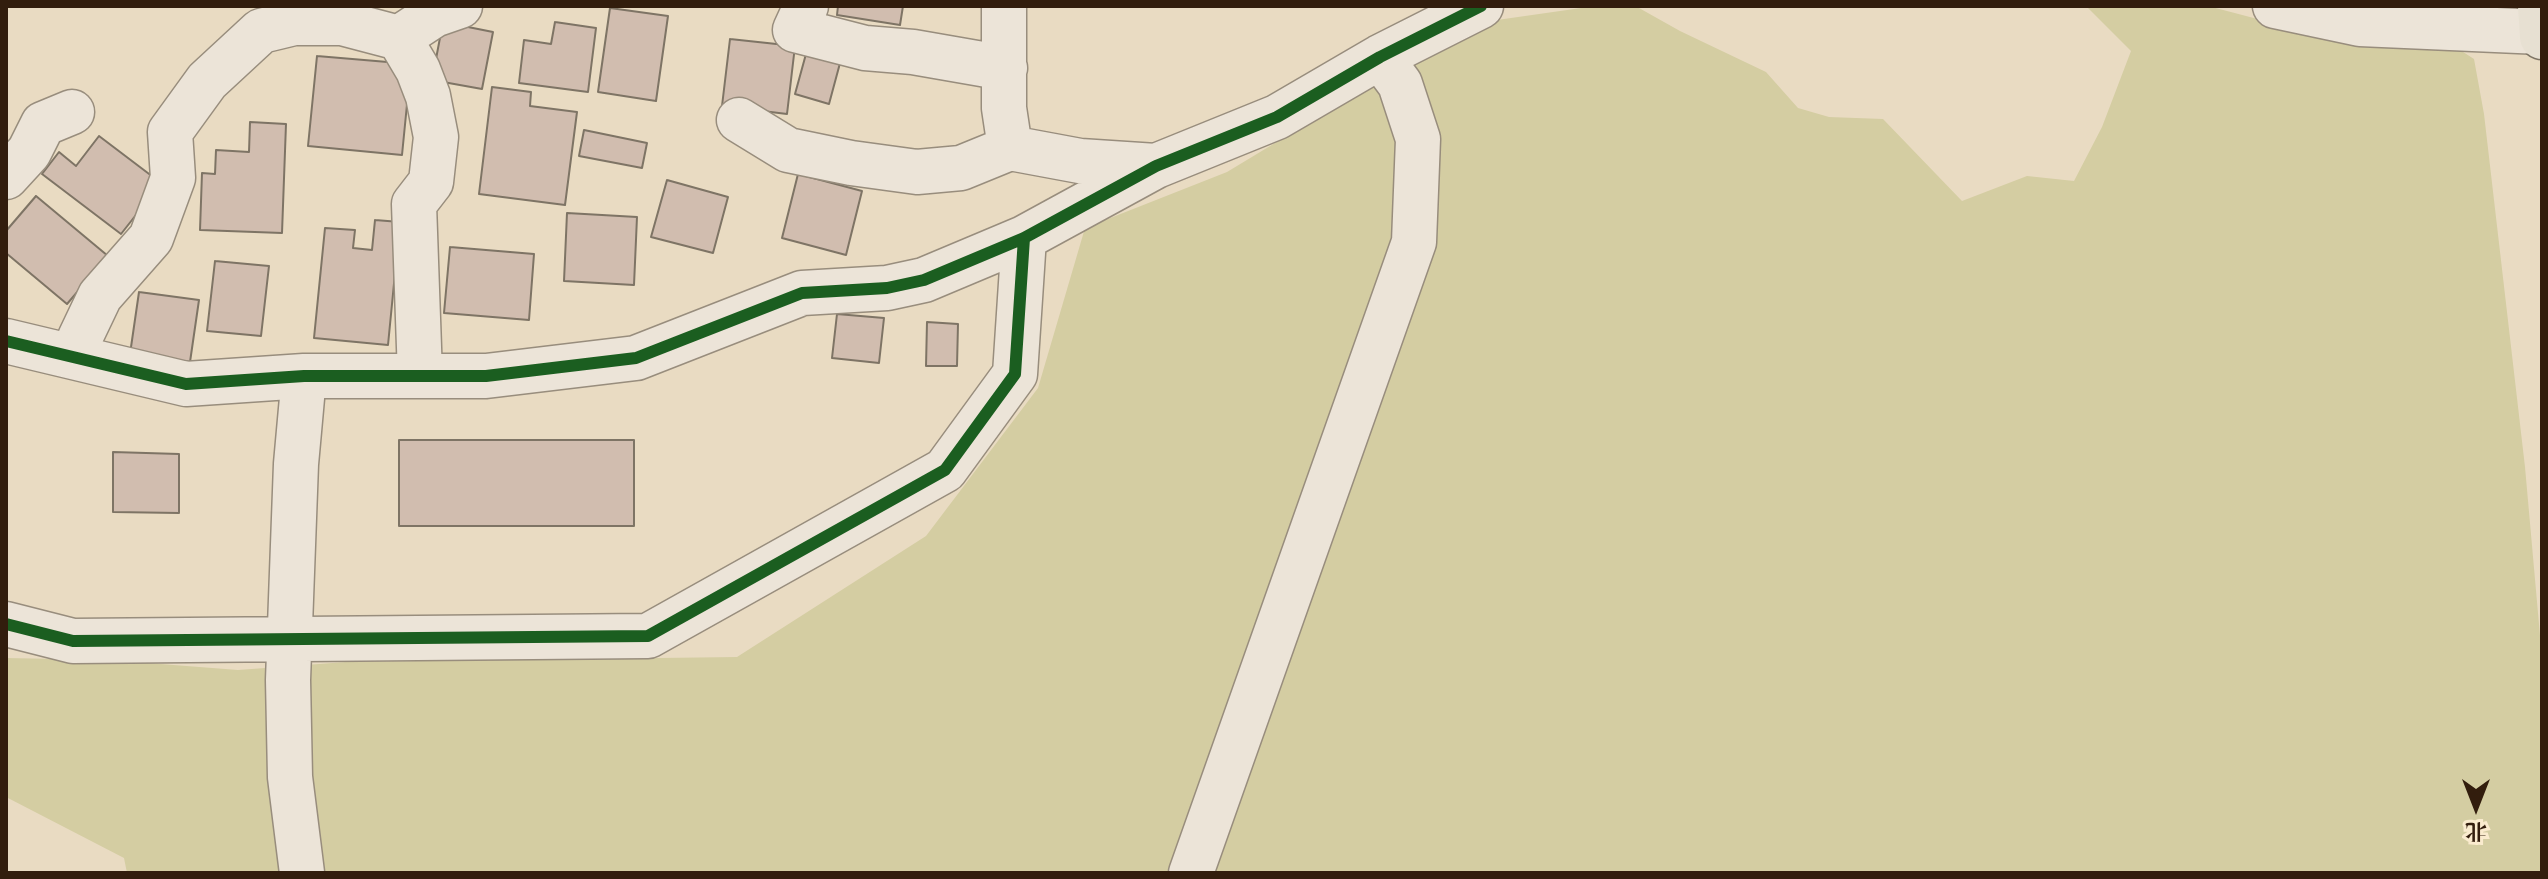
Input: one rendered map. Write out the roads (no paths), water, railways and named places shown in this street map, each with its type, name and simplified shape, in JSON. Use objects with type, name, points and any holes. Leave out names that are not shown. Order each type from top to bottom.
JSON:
[{"type":"main road","points":[[2540,6],[2542,34]]},
{"type":"street","points":[[399,38],[434,15],[460,6]]},
{"type":"street","points":[[1004,6],[1004,108],[1010,148]]},
{"type":"street","points":[[6,341],[186,384],[304,376],[486,376],[636,358],[802,293],[887,288],[924,280],[1024,238],[1156,166],[1277,117],[1380,57],[1481,6]]},
{"type":"street","points":[[2275,6],[2360,24],[2542,34]]},
{"type":"street","points":[[800,18],[865,48],[913,52],[1005,68]]},
{"type":"street","points":[[75,356],[100,296],[151,238],[173,178],[170,132],[207,81],[261,31],[294,23],[342,23],[399,38],[418,70],[428,96],[436,137],[431,182],[414,204],[420,376]]},
{"type":"street","points":[[1191,873],[1414,242],[1418,139],[1400,84],[1380,57]]},
{"type":"street","points":[[6,177],[29,152],[43,124],[72,112]]},
{"type":"street","points":[[739,120],[788,150],[917,172],[961,168],[1010,148],[1080,161],[1156,166]]},
{"type":"street","points":[[6,624],[73,641],[289,659],[648,636],[945,470],[1015,374],[1024,238]]},
{"type":"street","points":[[302,873],[290,777],[289,659],[296,464],[304,376]]}]
